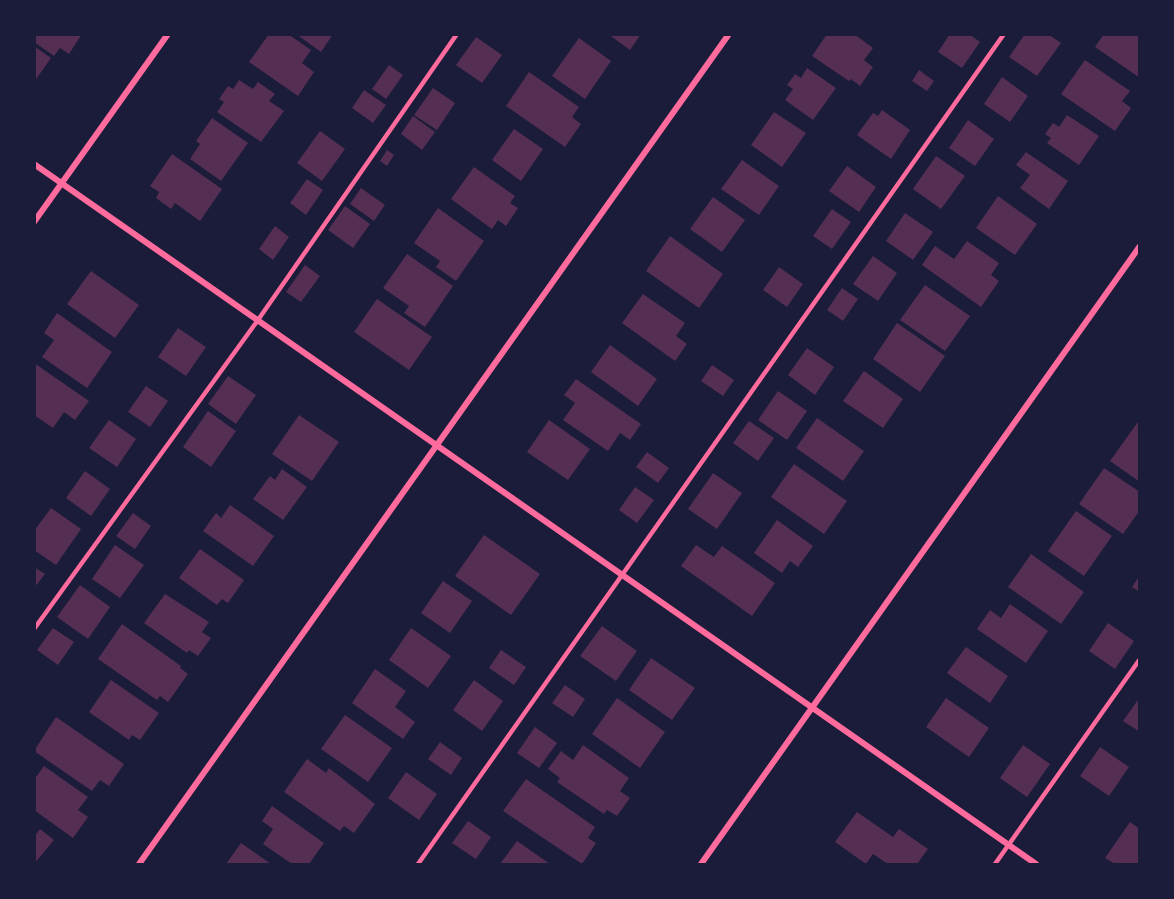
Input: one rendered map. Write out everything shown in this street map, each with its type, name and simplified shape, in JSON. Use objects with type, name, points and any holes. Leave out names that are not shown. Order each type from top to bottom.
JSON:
[{"type":"street","points":[[34,222],[168,34]]},
{"type":"street","points":[[139,864],[729,34]]},
{"type":"street","points":[[34,164],[1036,864]]},
{"type":"street","points":[[701,864],[1140,246]]},
{"type":"lane","points":[[34,629],[258,320],[457,34]]},
{"type":"lane","points":[[418,864],[1004,34]]},
{"type":"lane","points":[[995,864],[1140,659]]},
{"type":"building","points":[[34,34],[82,34],[69,54],[60,48],[54,56],[34,42]]},
{"type":"building","points":[[269,34],[288,34],[311,50],[302,63],[314,72],[298,96],[249,62]]},
{"type":"building","points":[[296,34],[333,34],[321,52]]},
{"type":"building","points":[[608,34],[641,34],[630,50]]},
{"type":"building","points":[[827,34],[854,34],[873,48],[864,60],[873,67],[860,86],[812,56]]},
{"type":"building","points":[[950,34],[969,34],[980,42],[962,68],[938,52]]},
{"type":"building","points":[[1025,34],[1048,34],[1061,43],[1037,76],[1009,57]]},
{"type":"building","points":[[1104,34],[1140,34],[1140,78],[1095,47]]},
{"type":"building","points":[[476,37],[502,55],[482,83],[456,65]]},
{"type":"building","points":[[579,38],[611,61],[585,99],[552,76]]},
{"type":"building","points":[[34,46],[51,58],[34,82]]},
{"type":"building","points":[[1085,60],[1130,91],[1122,101],[1131,108],[1115,131],[1061,94]]},
{"type":"building","points":[[389,65],[403,75],[386,99],[372,89]]},
{"type":"building","points":[[807,68],[836,88],[813,120],[785,100],[793,89],[787,85],[795,74],[801,78]]},
{"type":"building","points":[[919,70],[934,81],[927,91],[912,81]]},
{"type":"building","points":[[529,72],[579,107],[572,117],[581,124],[565,147],[506,106]]},
{"type":"building","points":[[1002,77],[1028,96],[1010,122],[984,104]]},
{"type":"building","points":[[239,80],[253,89],[258,82],[275,94],[269,101],[284,111],[261,142],[217,112],[224,102],[219,99],[228,86],[233,89]]},
{"type":"building","points":[[433,88],[455,103],[437,130],[414,115]]},
{"type":"building","points":[[364,90],[386,105],[373,123],[352,108]]},
{"type":"building","points":[[882,110],[910,130],[891,159],[857,135],[873,113],[878,116]]},
{"type":"building","points":[[774,112],[806,133],[782,167],[751,145]]},
{"type":"building","points":[[1067,115],[1099,136],[1079,165],[1047,143],[1051,138],[1045,134],[1053,123],[1059,127]]},
{"type":"building","points":[[413,116],[435,132],[422,150],[401,134]]},
{"type":"building","points":[[212,118],[248,143],[221,181],[190,159],[200,144],[196,141]]},
{"type":"building","points":[[968,120],[994,139],[975,166],[949,148]]},
{"type":"building","points":[[514,129],[543,149],[521,181],[492,160]]},
{"type":"building","points":[[320,131],[345,149],[322,181],[297,163]]},
{"type":"building","points":[[387,150],[394,155],[387,166],[380,161]]},
{"type":"building","points":[[1026,152],[1068,181],[1049,209],[1020,188],[1030,175],[1016,165]]},
{"type":"building","points":[[172,154],[222,189],[200,221],[175,203],[171,209],[156,198],[159,192],[150,186]]},
{"type":"building","points":[[936,156],[965,176],[941,209],[913,189]]},
{"type":"building","points":[[742,160],[779,186],[759,215],[721,189]]},
{"type":"building","points":[[847,166],[876,187],[859,212],[829,191]]},
{"type":"building","points":[[474,167],[515,196],[510,203],[518,208],[506,226],[498,220],[492,229],[451,199]]},
{"type":"building","points":[[307,179],[323,190],[306,215],[290,203]]},
{"type":"building","points":[[361,188],[385,205],[374,221],[350,204]]},
{"type":"building","points":[[998,196],[1037,224],[1015,255],[976,228]]},
{"type":"building","points":[[713,197],[745,220],[722,252],[690,229]]},
{"type":"building","points":[[345,206],[370,224],[353,248],[328,230]]},
{"type":"building","points":[[438,208],[484,241],[456,281],[436,267],[440,261],[414,243]]},
{"type":"building","points":[[832,209],[851,222],[832,249],[813,236]]},
{"type":"building","points":[[905,213],[933,232],[913,260],[886,241]]},
{"type":"building","points":[[275,226],[289,237],[273,260],[259,249]]},
{"type":"building","points":[[670,236],[723,274],[699,308],[646,271]]},
{"type":"building","points":[[967,241],[999,263],[991,275],[999,281],[981,307],[922,265],[935,246],[954,259]]},
{"type":"building","points":[[407,254],[453,286],[425,327],[404,313],[409,306],[383,288]]},
{"type":"building","points":[[873,256],[897,273],[878,301],[853,284]]},
{"type":"building","points":[[305,265],[320,276],[301,302],[286,292]]},
{"type":"building","points":[[779,267],[803,284],[787,307],[763,290]]},
{"type":"building","points":[[91,271],[139,305],[115,338],[67,304]]},
{"type":"building","points":[[925,285],[970,316],[945,351],[900,320]]},
{"type":"building","points":[[842,288],[858,299],[843,321],[827,310]]},
{"type":"building","points":[[643,294],[685,323],[676,336],[687,344],[675,361],[622,323]]},
{"type":"building","points":[[377,299],[432,337],[409,370],[354,332]]},
{"type":"building","points":[[57,313],[112,352],[87,388],[42,357],[54,340],[44,333]]},
{"type":"building","points":[[897,323],[945,356],[920,392],[873,359]]},
{"type":"building","points":[[178,328],[206,347],[186,376],[158,357]]},
{"type":"building","points":[[610,345],[657,379],[638,406],[591,372]]},
{"type":"building","points":[[807,348],[834,367],[815,395],[788,375]]},
{"type":"building","points":[[34,363],[89,401],[75,420],[64,412],[53,428],[34,415]]},
{"type":"building","points":[[712,365],[734,380],[723,396],[701,381]]},
{"type":"building","points":[[864,371],[903,399],[883,428],[843,401]]},
{"type":"building","points":[[228,376],[256,395],[236,424],[208,404]]},
{"type":"building","points":[[576,379],[641,424],[630,440],[620,433],[608,451],[563,420],[575,403],[564,395]]},
{"type":"building","points":[[146,386],[168,401],[150,427],[128,412]]},
{"type":"building","points":[[778,391],[807,411],[787,440],[758,420]]},
{"type":"building","points":[[208,411],[236,431],[211,467],[183,447]]},
{"type":"building","points":[[299,415],[339,442],[312,481],[272,454]]},
{"type":"building","points":[[817,418],[864,451],[843,481],[796,448]]},
{"type":"building","points":[[1140,419],[1140,482],[1110,461]]},
{"type":"building","points":[[109,420],[136,439],[117,467],[89,448]]},
{"type":"building","points":[[549,420],[590,449],[568,480],[527,452]]},
{"type":"building","points":[[749,421],[774,438],[758,461],[733,443]]},
{"type":"building","points":[[647,452],[669,468],[658,483],[636,467]]},
{"type":"building","points":[[794,464],[847,501],[824,534],[771,497]]},
{"type":"building","points":[[1104,468],[1140,492],[1140,510],[1123,534],[1079,504]]},
{"type":"building","points":[[282,469],[307,487],[283,520],[253,499],[270,476],[275,480]]},
{"type":"building","points":[[85,471],[110,489],[91,516],[66,498]]},
{"type":"building","points":[[713,473],[742,493],[717,529],[688,509]]},
{"type":"building","points":[[635,487],[654,500],[637,523],[619,510]]},
{"type":"building","points":[[230,505],[274,536],[253,566],[203,531],[216,513],[221,518]]},
{"type":"building","points":[[51,508],[81,529],[56,565],[34,550],[34,531]]},
{"type":"building","points":[[1076,511],[1112,536],[1084,576],[1048,551]]},
{"type":"building","points":[[133,513],[151,526],[135,549],[116,536]]},
{"type":"building","points":[[777,520],[813,546],[798,567],[790,561],[782,573],[754,553]]},
{"type":"building","points":[[484,535],[540,574],[511,615],[455,576]]},
{"type":"building","points":[[115,545],[144,565],[120,598],[92,579]]},
{"type":"building","points":[[696,545],[714,557],[722,546],[775,583],[752,616],[681,566]]},
{"type":"building","points":[[200,549],[244,580],[228,603],[222,599],[217,605],[179,578]]},
{"type":"building","points":[[1031,554],[1084,592],[1061,624],[1008,587]]},
{"type":"building","points":[[34,567],[45,574],[34,588]]},
{"type":"building","points":[[1140,575],[1140,592],[1132,587]]},
{"type":"building","points":[[443,581],[472,601],[450,633],[421,613]]},
{"type":"building","points":[[80,585],[110,607],[88,639],[57,617]]},
{"type":"building","points":[[165,594],[209,622],[202,632],[211,638],[198,656],[189,650],[187,653],[144,623]]},
{"type":"building","points":[[1010,604],[1048,631],[1026,663],[977,629],[990,610],[1001,618]]},
{"type":"building","points":[[1108,623],[1134,641],[1115,669],[1089,651]]},
{"type":"building","points":[[122,624],[181,666],[180,668],[188,674],[168,702],[160,696],[157,700],[98,659]]},
{"type":"building","points":[[602,626],[637,651],[616,681],[580,656]]},
{"type":"building","points":[[53,628],[74,642],[58,665],[37,650]]},
{"type":"building","points":[[411,628],[451,656],[428,688],[389,660]]},
{"type":"building","points":[[966,647],[1008,676],[990,703],[947,673]]},
{"type":"building","points":[[501,650],[526,667],[514,685],[489,668]]},
{"type":"building","points":[[651,658],[695,688],[672,720],[629,690]]},
{"type":"building","points":[[375,669],[406,691],[395,707],[415,722],[403,739],[352,703]]},
{"type":"building","points":[[111,680],[159,713],[140,740],[132,735],[129,740],[89,712]]},
{"type":"building","points":[[474,680],[503,701],[482,731],[453,710]]},
{"type":"building","points":[[565,685],[585,699],[573,717],[552,703]]},
{"type":"building","points":[[1140,697],[1140,732],[1123,721]]},
{"type":"building","points":[[617,698],[665,732],[640,768],[592,734]]},
{"type":"building","points":[[946,698],[989,728],[969,757],[926,727]]},
{"type":"building","points":[[345,715],[392,748],[368,782],[321,749]]},
{"type":"building","points":[[56,717],[124,764],[109,786],[100,780],[92,791],[34,751]]},
{"type":"building","points":[[535,727],[557,743],[539,768],[517,753]]},
{"type":"building","points":[[440,742],[462,758],[451,775],[428,759]]},
{"type":"building","points":[[583,745],[629,778],[620,791],[630,798],[617,816],[607,810],[604,814],[557,782],[560,778],[548,769],[561,751],[573,760]]},
{"type":"building","points":[[1023,745],[1050,764],[1027,797],[1000,778]]},
{"type":"building","points":[[1100,747],[1129,767],[1109,796],[1080,776]]},
{"type":"building","points":[[307,759],[326,773],[329,768],[375,804],[354,833],[344,826],[340,831],[284,792]]},
{"type":"building","points":[[44,766],[88,797],[78,810],[88,817],[73,838],[34,810],[34,780]]},
{"type":"building","points":[[406,772],[437,794],[419,820],[388,798]]},
{"type":"building","points":[[526,779],[595,827],[588,838],[596,843],[582,864],[503,811]]},
{"type":"building","points":[[272,806],[324,843],[309,864],[292,864],[263,844],[273,829],[262,821]]},
{"type":"building","points":[[857,812],[893,837],[899,829],[928,849],[917,864],[888,864],[873,854],[866,864],[835,842]]},
{"type":"building","points":[[468,821],[491,837],[476,859],[452,843]]},
{"type":"building","points":[[1130,822],[1140,829],[1140,864],[1115,864],[1105,858]]},
{"type":"building","points":[[40,829],[54,840],[34,864],[34,837]]},
{"type":"building","points":[[517,841],[550,864],[500,864]]},
{"type":"building","points":[[241,843],[271,864],[226,864]]}]
